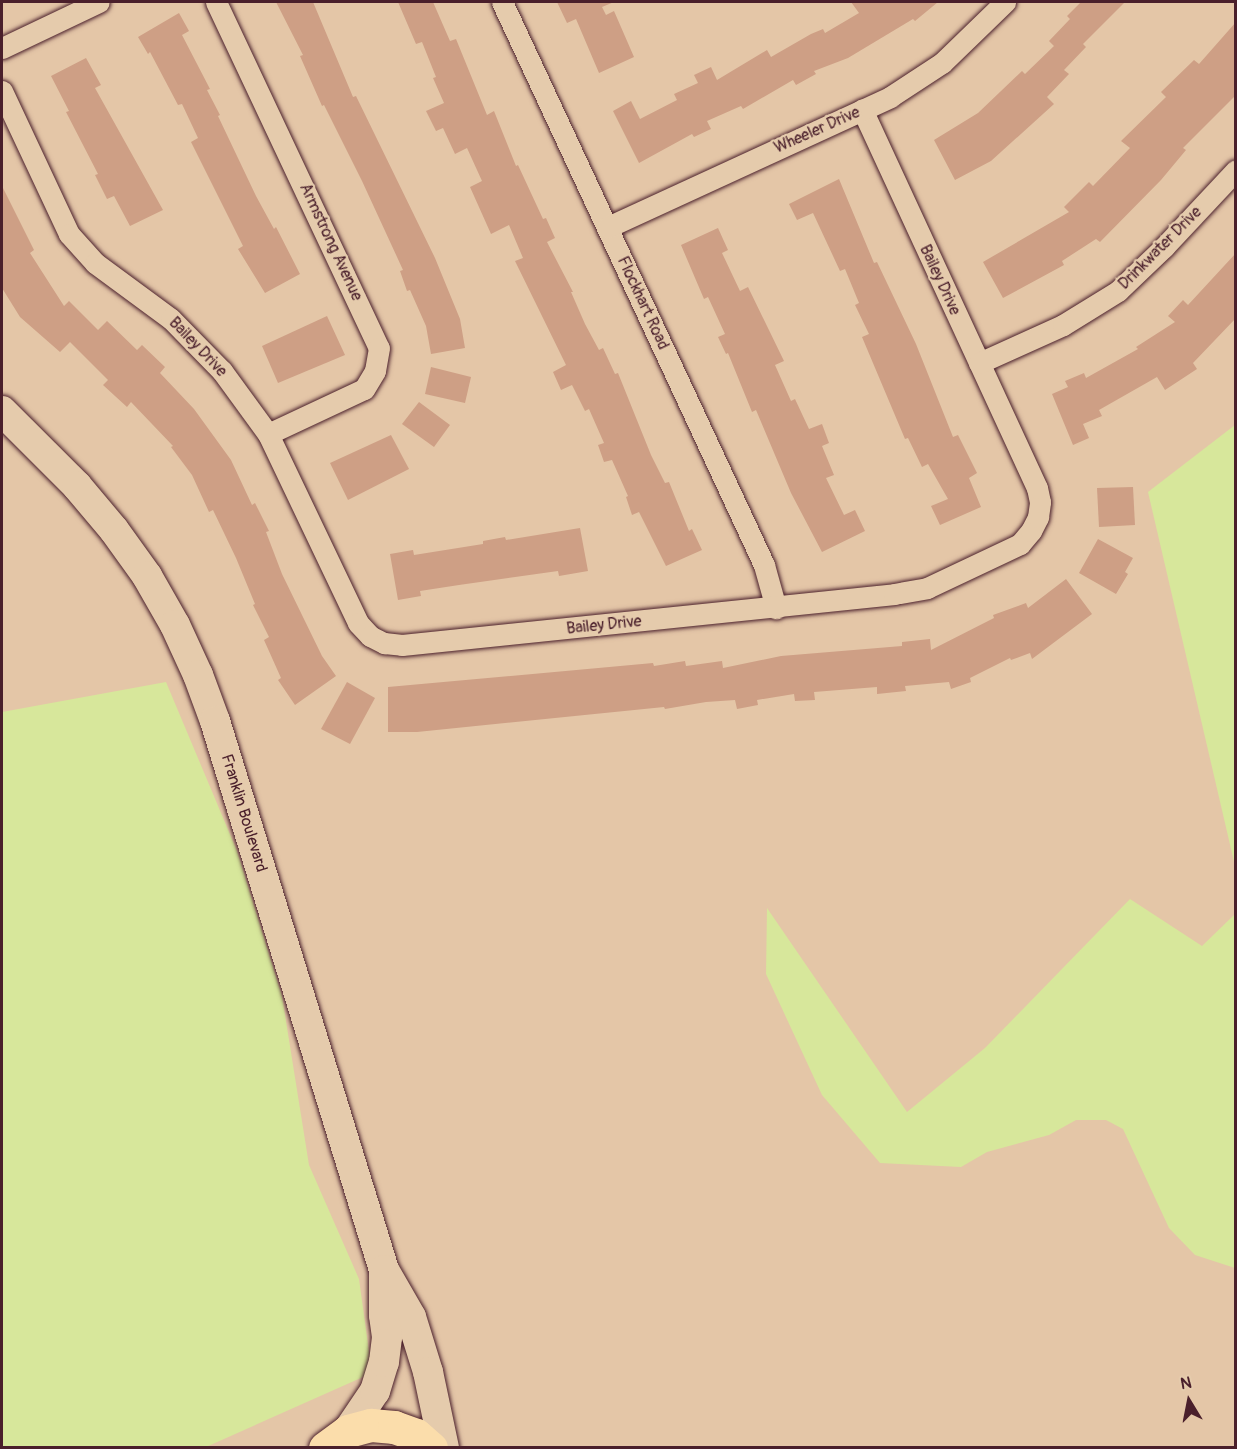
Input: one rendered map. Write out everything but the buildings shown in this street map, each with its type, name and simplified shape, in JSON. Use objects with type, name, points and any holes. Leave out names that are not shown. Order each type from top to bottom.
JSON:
[{"type":"main road","name":"Franklin Boulevard","points":[[2,411],[77,486],[114,530],[147,576],[175,625],[198,675],[219,733],[384,1270],[411,1317],[428,1372],[444,1448]]},
{"type":"main road","name":"Franklin Boulevard","points":[[337,1438],[375,1391],[384,1362],[387,1337],[384,1315],[384,1270]]},
{"type":"main road","points":[[300,1448],[337,1438],[371,1425],[394,1427],[416,1435],[431,1448]]},
{"type":"street","points":[[2,48],[99,2]]},
{"type":"street","name":"Armstrong Avenue","points":[[216,2],[379,348],[375,371],[364,389],[268,434]]},
{"type":"street","name":"Flockhart Road","points":[[502,2],[764,565],[776,608]]},
{"type":"street","name":"Wheeler Drive","points":[[608,227],[862,110],[919,81],[942,63],[1005,2]]},
{"type":"street","name":"Bailey Drive","points":[[2,91],[69,234],[95,263],[186,332],[222,371],[268,434],[358,623],[370,636],[384,643],[402,645],[776,608],[927,588],[1020,544],[1031,531],[1038,517],[1040,502],[1037,488],[862,110]]},
{"type":"street","name":"Drinkwater Drive","points":[[979,363],[1063,325],[1118,291],[1164,247],[1236,170]]},
{"type":"green space","points":[[1235,425],[1235,866],[1148,492]]},
{"type":"green space","points":[[166,682],[237,851],[282,996],[309,1165],[359,1279],[372,1373],[206,1447],[2,1447],[2,712]]},
{"type":"green space","points":[[1130,899],[1202,946],[1235,914],[1235,1268],[1195,1255],[1169,1228],[1123,1129],[1106,1120],[1076,1120],[1049,1135],[987,1152],[961,1167],[880,1163],[822,1095],[766,974],[767,908],[907,1112],[985,1048]]}]
